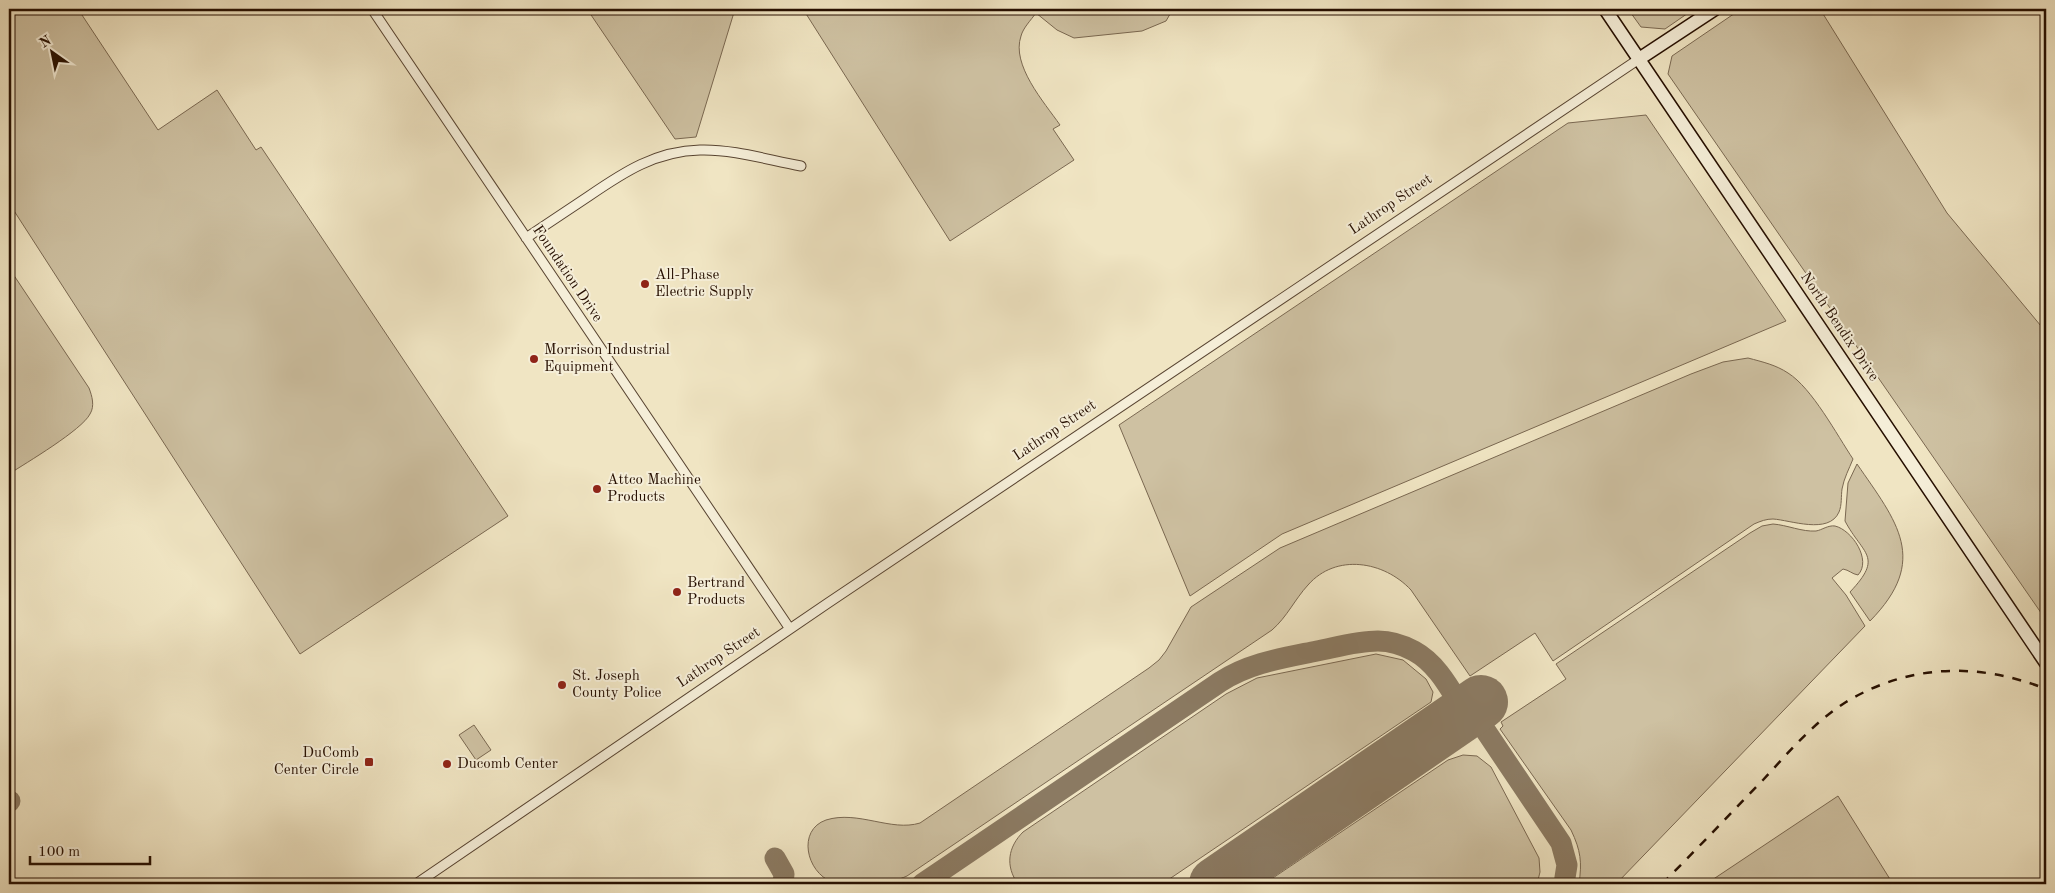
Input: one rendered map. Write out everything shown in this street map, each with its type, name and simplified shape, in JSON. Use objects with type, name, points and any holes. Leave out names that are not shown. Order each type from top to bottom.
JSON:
[{"type":"street","name":"Foundation Drive","points":[[372,9],[790,629]]},
{"type":"street","name":"North Bendix Drive","points":[[1605,9],[2046,663]]},
{"type":"street","name":"Lathrop Street","points":[[416,884],[790,629],[1715,9]]},
{"type":"street","points":[[526,238],[623,173],[666,154],[707,150],[801,166]]},
{"type":"shaded area","points":[[9,9],[78,9],[158,130],[217,90],[256,150],[261,147],[508,516],[300,654],[9,203]]},
{"type":"shaded area","points":[[587,9],[735,9],[696,137],[675,139]]},
{"type":"shaded area","points":[[803,9],[1173,9],[1166,21],[1142,31],[1074,38],[1057,30],[1036,13],[1025,27],[1021,36],[1019,47],[1021,59],[1031,83],[1060,125],[1053,129],[1074,160],[950,241]]},
{"type":"shaded area","points":[[1628,9],[1694,9],[1665,29],[1641,27]]},
{"type":"shaded area","points":[[1741,9],[1820,9],[1947,213],[2046,332],[2046,620],[1668,74],[1672,56]]},
{"type":"shaded area","points":[[1646,115],[1786,321],[1282,534],[1190,596],[1119,425],[1568,123]]},
{"type":"shaded area","points":[[9,268],[89,388],[93,404],[90,414],[76,429],[9,474]]},
{"type":"shaded area","points":[[1748,358],[1779,368],[1797,380],[1815,400],[1853,459],[1845,477],[1839,512],[1834,519],[1827,523],[1818,525],[1773,519],[1754,524],[1553,661],[1535,633],[1470,676],[1411,590],[1400,580],[1374,567],[1346,565],[1332,568],[1319,575],[1308,585],[1272,630],[907,876],[888,882],[836,883],[823,877],[811,861],[808,841],[811,832],[817,825],[826,820],[850,818],[898,825],[920,823],[1149,668],[1166,651],[1191,607],[1280,548],[1691,374],[1723,362]]},
{"type":"shaded area","points":[[1857,464],[1895,523],[1901,541],[1903,560],[1899,579],[1888,599],[1870,621],[1850,592],[1860,580],[1868,563],[1867,556],[1845,521],[1848,483]]},
{"type":"shaded area","points":[[1773,524],[1811,531],[1835,526],[1848,533],[1858,546],[1863,562],[1862,569],[1858,575],[1843,569],[1832,578],[1846,595],[1865,626],[1616,884],[1579,884],[1580,857],[1571,830],[1500,729],[1503,726],[1501,722],[1566,679],[1556,664],[1750,533],[1762,526]]},
{"type":"shaded area","points":[[1376,654],[1403,660],[1426,679],[1433,692],[1431,702],[1162,884],[1018,884],[1011,870],[1010,857],[1014,844],[1023,832],[1226,694],[1257,678]]},
{"type":"shaded area","points":[[474,725],[491,750],[476,760],[459,735]]},
{"type":"shaded area","points":[[1463,755],[1477,756],[1491,767],[1539,858],[1540,872],[1537,884],[1264,884],[1448,760]]},
{"type":"shaded area","points":[[1838,796],[1893,884],[1706,884]]},
{"type":"taxiway","points":[[922,884],[1220,682],[1254,666],[1355,643],[1378,641],[1401,645],[1423,656],[1430,663],[1465,713]]},
{"type":"taxiway","points":[[1471,709],[1561,843],[1567,865],[1564,884]]},
{"type":"taxiway","points":[[775,858],[784,874],[783,884]]},
{"type":"runway","points":[[1216,884],[1481,702]]},
{"type":"railway","points":[[1662,884],[1812,728],[1834,710],[1870,689],[1894,680],[1944,671],[1995,674],[2046,689]]},
{"type":"place","name":"All-Phase Electric Supply","points":[[645,284]]},
{"type":"place","name":"Morrison Industrial Equipment","points":[[534,359]]},
{"type":"place","name":"Attco Machine Products","points":[[597,489]]},
{"type":"place","name":"Bertrand Products","points":[[677,592]]},
{"type":"place","name":"St. Joseph County Police","points":[[562,685]]},
{"type":"place","name":"DuComb Center Circle","points":[[369,762]]},
{"type":"place","name":"Ducomb Center","points":[[447,764]]}]
